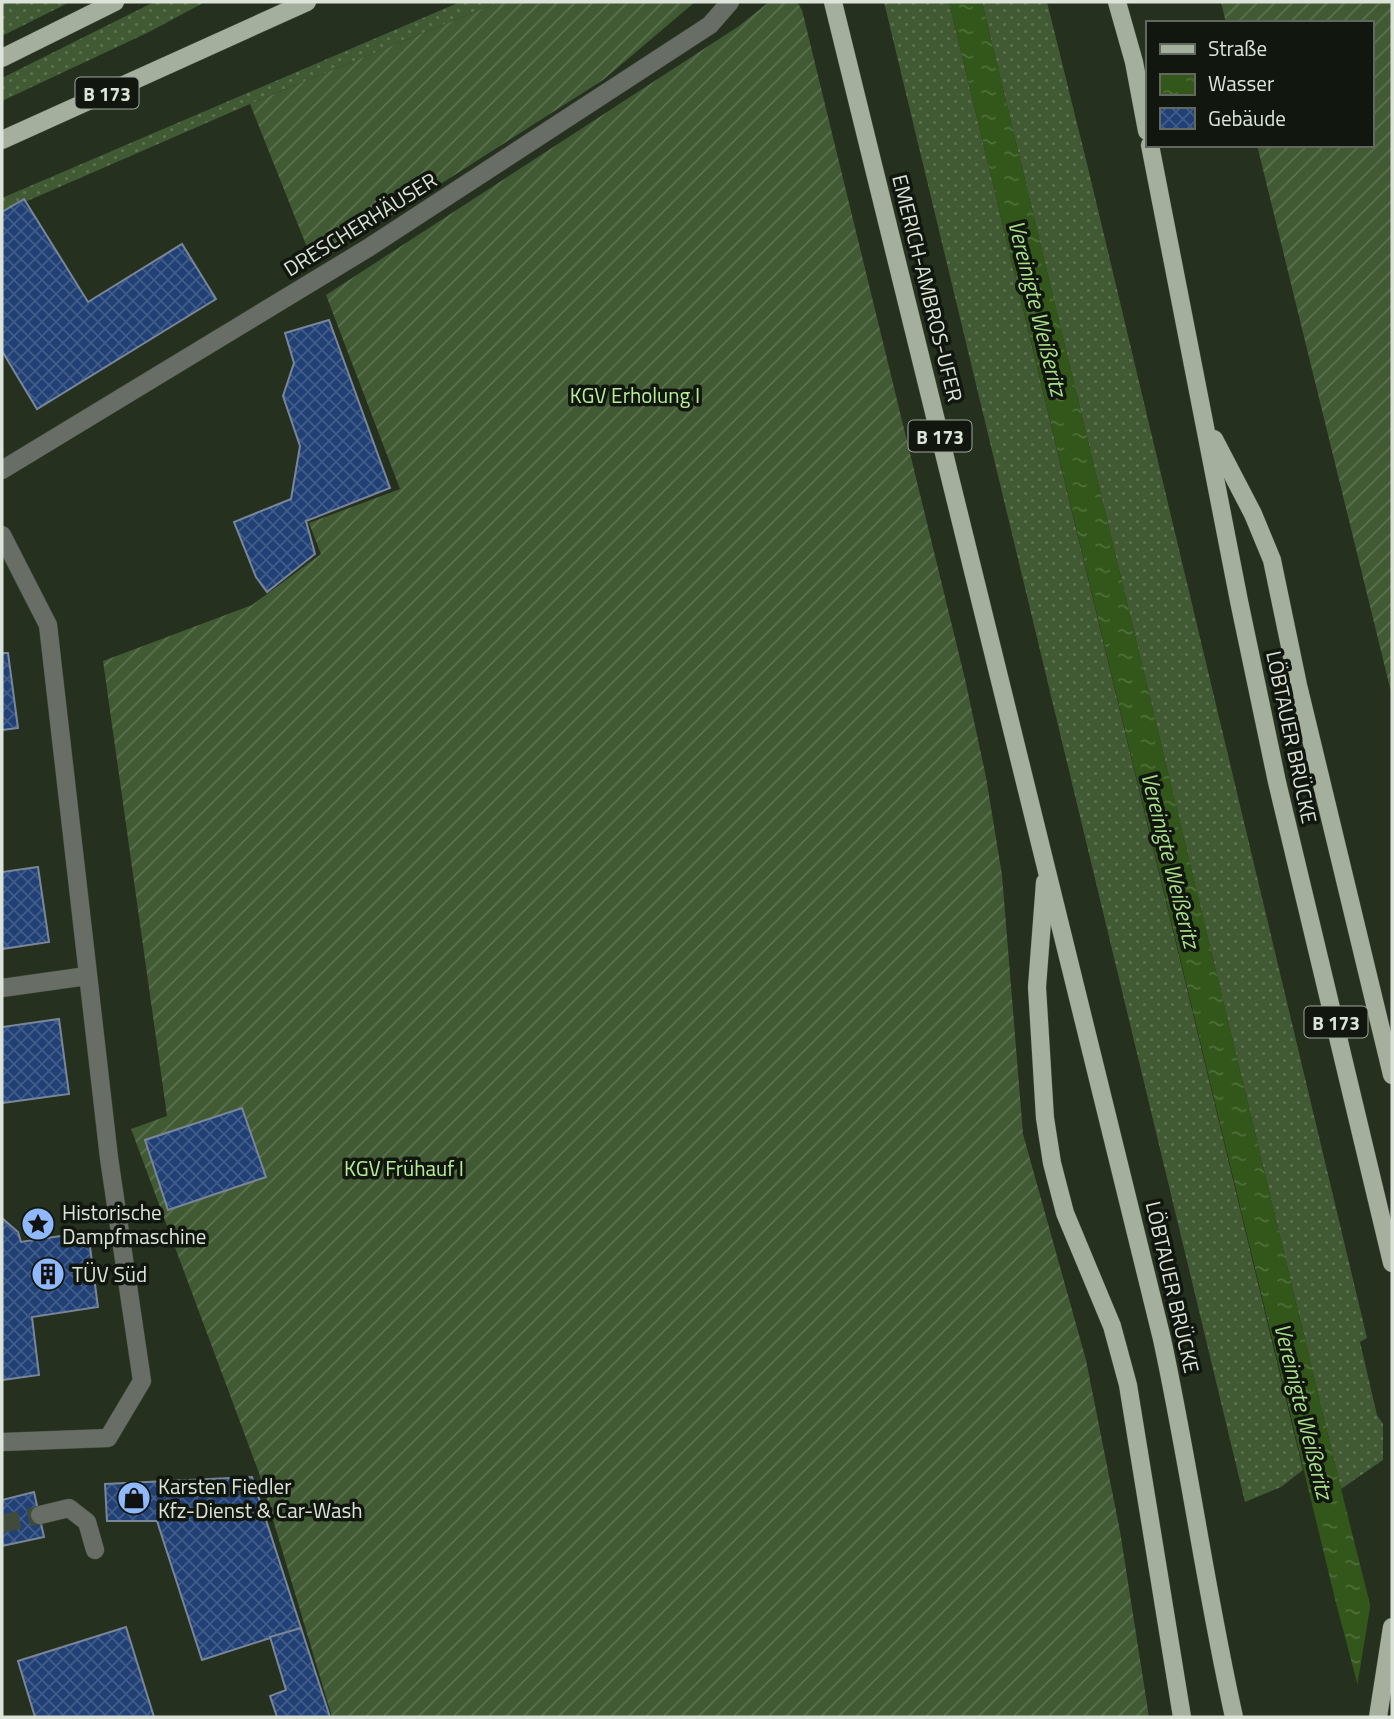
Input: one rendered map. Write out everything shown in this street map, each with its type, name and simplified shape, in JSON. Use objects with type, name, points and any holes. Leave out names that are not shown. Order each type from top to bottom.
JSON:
[{"type":"main road","points":[[2,58],[115,2]]},
{"type":"main road","name":"B 173","points":[[2,140],[307,2]]},
{"type":"main road","name":"EMERICH-AMBROS-UFER","points":[[833,2],[1046,872]]},
{"type":"main road","points":[[1117,2],[1134,62],[1146,126]]},
{"type":"main road","name":"B 173","points":[[1150,147],[1205,424]]},
{"type":"main road","points":[[1205,424],[1238,483],[1272,560],[1301,698],[1392,1075]]},
{"type":"main road","name":"LÖBTAUER BRÜCKE","points":[[1205,424],[1278,782],[1392,1263]]},
{"type":"main road","points":[[1046,872],[1039,942],[1038,988],[1045,1118],[1052,1163],[1065,1213],[1112,1326],[1128,1385],[1182,1717]]},
{"type":"main road","name":"LÖBTAUER BRÜCKE","points":[[1046,872],[1162,1339],[1180,1420],[1215,1626],[1234,1717]]},
{"type":"main road","points":[[1378,1717],[1392,1627]]},
{"type":"street","name":"DRESCHERHÄUSER","points":[[2,470],[368,248],[710,25],[730,2]]},
{"type":"street","points":[[2,535],[48,625],[109,1158],[142,1381],[108,1438],[2,1442]]},
{"type":"street","points":[[2,988],[87,976]]},
{"type":"street","points":[[40,1515],[69,1508],[88,1522],[95,1550]]},
{"type":"green space","points":[[70,2],[2,36],[2,3]]},
{"type":"green space","points":[[154,2],[205,2],[149,32],[2,101],[2,78]]},
{"type":"green space","points":[[460,2],[499,2],[250,104],[2,212],[2,198]]},
{"type":"green space","points":[[499,2],[695,2],[603,80],[314,265],[250,104]]},
{"type":"green space","name":"KGV Erholung I","points":[[769,2],[797,2],[802,10],[965,679],[986,777],[1002,875],[1023,1134],[1086,1360],[1120,1531],[1149,1717],[332,1717],[259,1473],[131,1129],[167,1116],[103,661],[252,605],[321,554],[309,523],[400,489],[326,295],[739,26]]},
{"type":"green space","points":[[884,2],[949,2],[1303,1470],[1281,1487],[1245,1502]]},
{"type":"green space","points":[[982,2],[1047,2],[1089,172],[1367,1338],[1360,1342],[1377,1415],[1383,1424],[1383,1460],[1341,1489]]},
{"type":"green space","points":[[1221,2],[1392,2],[1392,696],[1257,147],[1373,147],[1373,21],[1226,21]]},
{"type":"water","name":"Vereinigte Weißeritz","points":[[949,2],[982,2],[1392,1692],[1392,1717],[1366,1717],[1335,1599]]},
{"type":"pier","points":[[1372,1596],[1392,1678],[1392,1717],[1362,1717],[1356,1693]]},
{"type":"building","points":[[24,199],[88,302],[182,244],[216,299],[37,409],[2,351],[2,212]]},
{"type":"building","points":[[329,320],[390,488],[306,521],[315,554],[267,592],[256,577],[234,522],[291,499],[300,446],[283,396],[294,363],[285,333]]},
{"type":"building","points":[[2,653],[8,653],[18,728],[2,730]]},
{"type":"building","points":[[38,867],[49,942],[2,949],[2,872]]},
{"type":"building","points":[[59,1019],[69,1094],[2,1103],[2,1027]]},
{"type":"building","points":[[242,1108],[266,1177],[168,1210],[145,1140]]},
{"type":"building","name":"TÜV Süd","points":[[2,1218],[18,1232],[21,1242],[88,1232],[98,1307],[32,1317],[39,1375],[2,1380]]},
{"type":"building","points":[[252,1477],[301,1628],[202,1660],[157,1521],[107,1521],[105,1484]]},
{"type":"building","points":[[34,1492],[44,1537],[2,1546],[2,1500]]},
{"type":"building","points":[[126,1627],[154,1717],[35,1717],[18,1661]]},
{"type":"building","points":[[301,1628],[330,1717],[277,1717],[270,1696],[286,1690],[270,1637]]},
{"type":"tunnel","points":[[2,1524],[40,1515]]},
{"type":"place","name":"Historische Dampfmaschine","points":[[38,1224]]},
{"type":"place","name":"TÜV Süd","points":[[48,1274]]},
{"type":"place","name":"Karsten Fiedler Kfz-Dienst & Car-Wash","points":[[134,1498]]},
{"type":"park label","name":"KGV Frühauf I","points":[[404,1168]]}]
